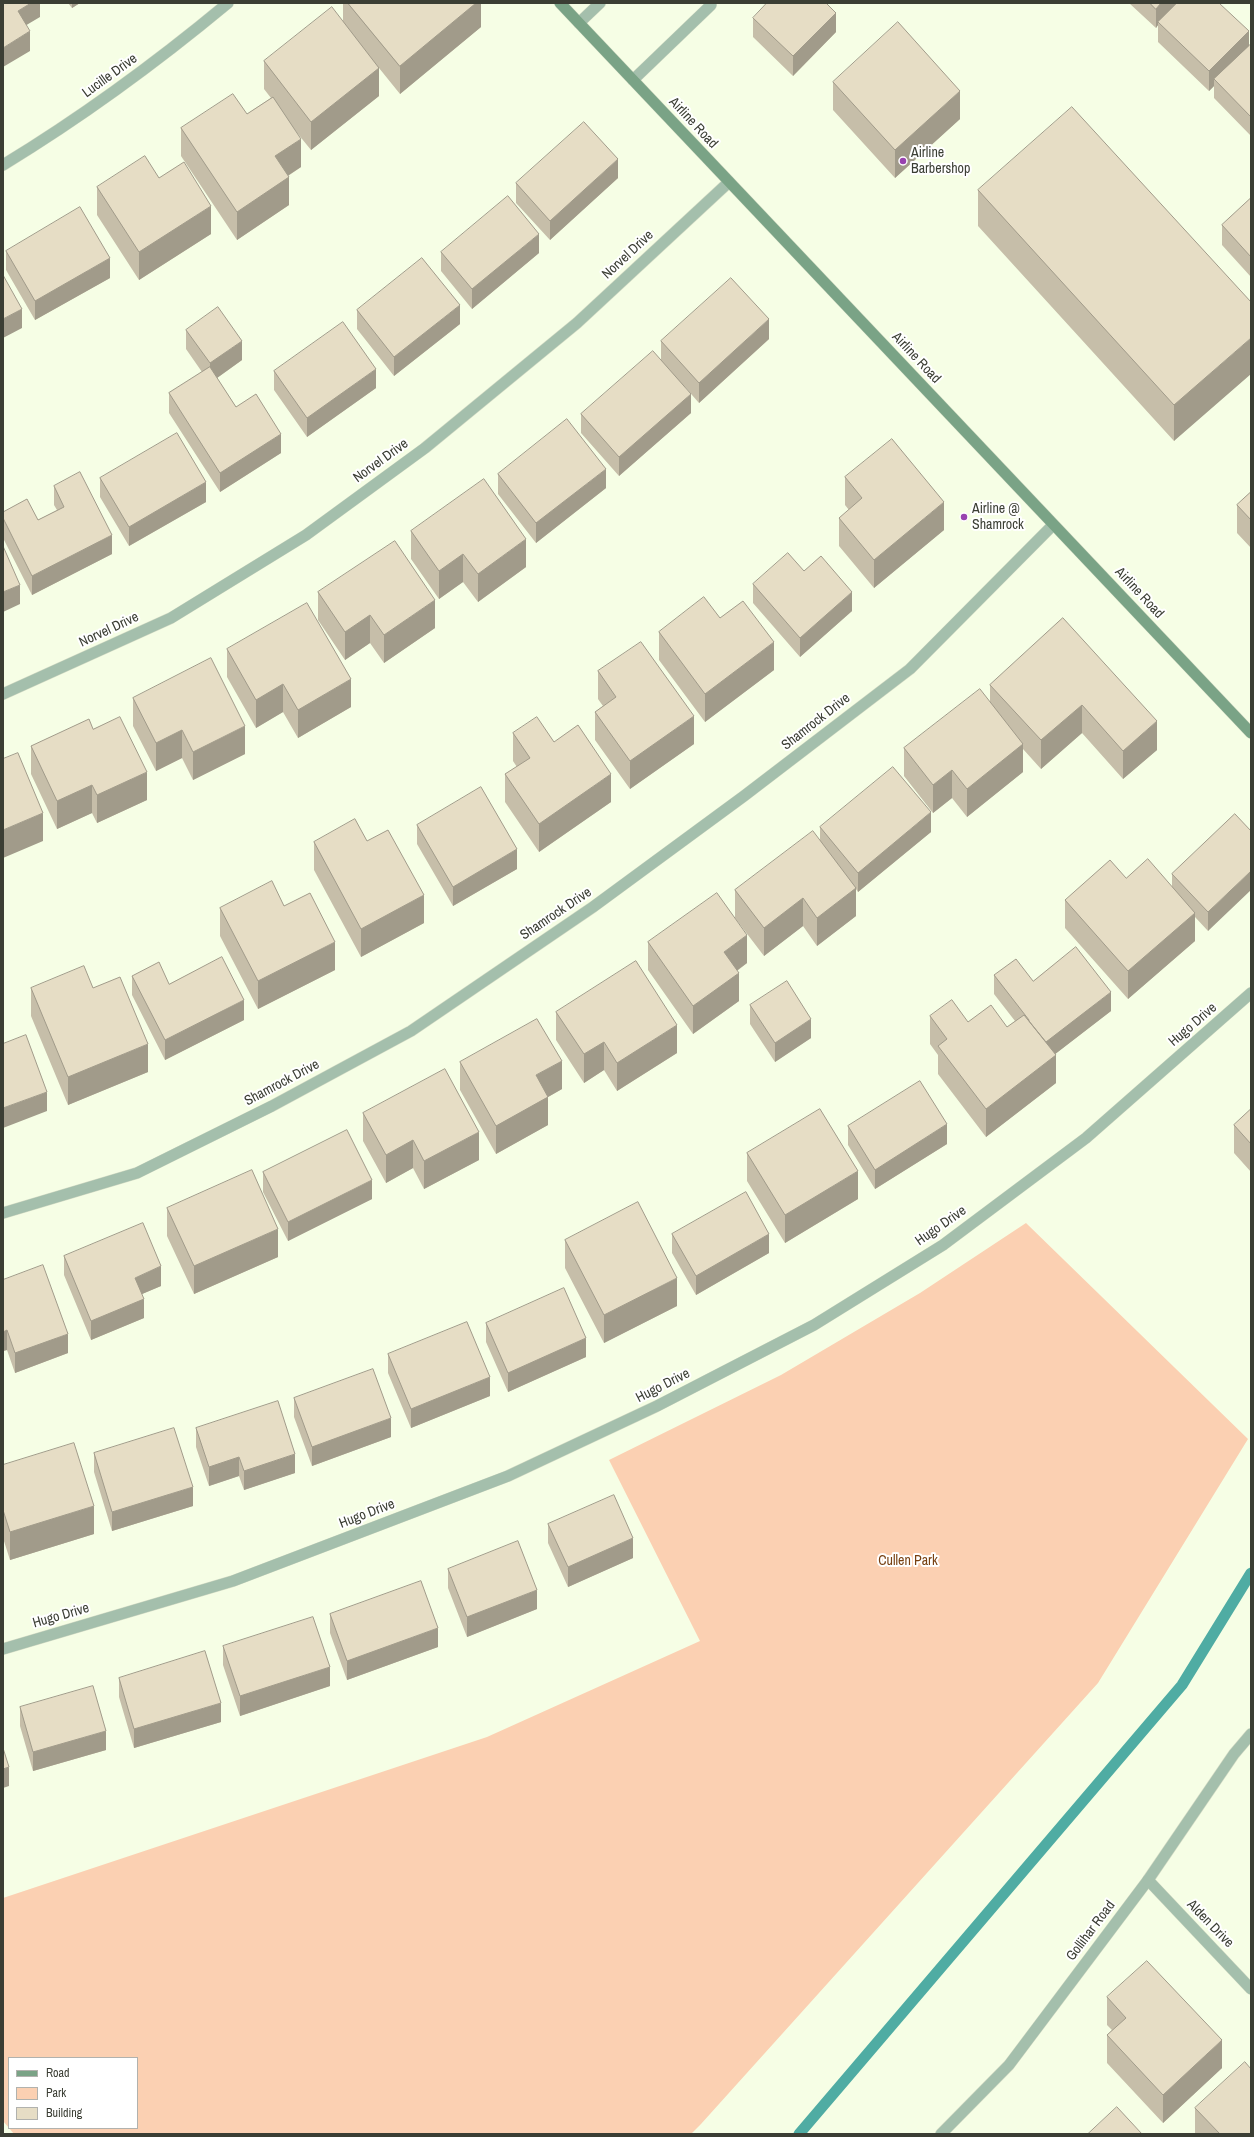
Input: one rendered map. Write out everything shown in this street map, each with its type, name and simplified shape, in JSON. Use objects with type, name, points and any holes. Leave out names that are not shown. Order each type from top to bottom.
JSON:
[{"type":"main road","name":"Airline Road","points":[[560,3],[1251,734]]},
{"type":"street","name":"Lucille Drive","points":[[3,165],[59,131],[180,43],[228,3]]},
{"type":"street","points":[[579,23],[600,3]]},
{"type":"street","points":[[633,80],[711,4]]},
{"type":"street","name":"Norvel Drive","points":[[3,694],[171,618],[306,535],[425,448],[577,323],[729,182]]},
{"type":"street","name":"Shamrock Drive","points":[[3,1213],[137,1173],[272,1106],[411,1031],[593,907],[744,796],[910,669],[1054,525]]},
{"type":"street","name":"Hugo Drive","points":[[3,1649],[234,1581],[508,1476],[657,1406],[807,1329],[943,1245],[1086,1138],[1251,992]]},
{"type":"street","name":"Gollihar Road","points":[[941,2134],[1009,2065],[1148,1880],[1234,1754],[1251,1734]]},
{"type":"street","name":"Alden Drive","points":[[1148,1880],[1251,1989]]},
{"type":"green space","name":"Cullen Park","points":[[1026,1223],[1248,1439],[1098,1683],[691,2134],[14,2134],[10,2129],[138,2129],[138,2057],[8,2057],[8,2127],[3,2121],[3,1898],[487,1737],[700,1641],[609,1460],[781,1375],[920,1293]]},
{"type":"building","points":[[3,3],[31,3],[18,11],[30,31],[3,48]]},
{"type":"building","points":[[348,3],[476,3],[400,66]]},
{"type":"building","points":[[767,3],[826,3],[836,13],[793,56],[753,18]]},
{"type":"building","points":[[1150,3],[1161,3],[1156,9]]},
{"type":"building","points":[[1177,3],[1219,3],[1249,31],[1209,71],[1158,22]]},
{"type":"building","points":[[332,7],[379,68],[311,122],[264,61]]},
{"type":"building","points":[[898,22],[960,91],[895,150],[833,82]]},
{"type":"building","points":[[1251,44],[1251,117],[1214,79]]},
{"type":"building","points":[[233,94],[247,114],[273,97],[301,139],[275,156],[289,177],[237,212],[181,128]]},
{"type":"building","points":[[1072,107],[1251,302],[1251,338],[1174,405],[978,190]]},
{"type":"building","points":[[584,122],[618,159],[550,221],[516,183]]},
{"type":"building","points":[[145,156],[159,178],[184,162],[211,206],[139,252],[97,187]]},
{"type":"building","points":[[508,196],[539,234],[472,289],[441,252]]},
{"type":"building","points":[[1251,198],[1251,257],[1222,225]]},
{"type":"building","points":[[80,207],[110,258],[35,301],[6,251]]},
{"type":"building","points":[[422,258],[460,305],[394,357],[357,310]]},
{"type":"building","points":[[3,275],[22,309],[3,319]]},
{"type":"building","points":[[731,278],[769,319],[699,383],[661,341]]},
{"type":"building","points":[[218,307],[242,341],[210,363],[186,330]]},
{"type":"building","points":[[343,322],[376,369],[307,418],[274,371]]},
{"type":"building","points":[[653,351],[691,394],[619,457],[581,414]]},
{"type":"building","points":[[210,367],[236,407],[256,394],[281,434],[220,473],[169,393]]},
{"type":"building","points":[[567,419],[606,469],[536,523],[498,474]]},
{"type":"building","points":[[177,433],[206,482],[129,527],[100,478]]},
{"type":"building","points":[[892,439],[944,502],[874,560],[839,518],[862,498],[845,477]]},
{"type":"building","points":[[80,472],[112,535],[32,576],[3,518],[3,512],[27,499],[38,520],[64,507],[54,486]]},
{"type":"building","points":[[484,479],[526,539],[478,574],[463,554],[439,571],[411,531]]},
{"type":"building","points":[[1251,492],[1251,520],[1237,505]]},
{"type":"building","points":[[395,541],[435,600],[384,635],[370,615],[345,632],[318,592]]},
{"type":"building","points":[[3,546],[20,585],[3,592]]},
{"type":"building","points":[[788,553],[804,571],[821,556],[852,592],[800,638],[753,584]]},
{"type":"building","points":[[704,597],[720,618],[743,601],[774,642],[705,694],[659,632]]},
{"type":"building","points":[[307,603],[351,679],[298,710],[283,684],[256,700],[227,649]]},
{"type":"building","points":[[1063,618],[1157,721],[1123,751],[1082,705],[1041,740],[990,685]]},
{"type":"building","points":[[641,642],[694,716],[630,761],[595,712],[616,697],[598,671]]},
{"type":"building","points":[[211,658],[245,726],[193,752],[182,730],[156,743],[133,698]]},
{"type":"building","points":[[980,689],[1023,744],[967,789],[952,770],[933,785],[904,748]]},
{"type":"building","points":[[120,717],[147,772],[97,795],[92,785],[57,801],[31,746],[89,719],[93,729]]},
{"type":"building","points":[[537,717],[554,742],[578,725],[611,774],[539,824],[505,774],[530,758],[513,733]]},
{"type":"building","points":[[18,753],[43,813],[3,830],[3,759]]},
{"type":"building","points":[[893,767],[931,812],[858,873],[820,827]]},
{"type":"building","points":[[481,787],[517,849],[453,887],[417,825]]},
{"type":"building","points":[[1235,814],[1251,831],[1251,871],[1208,912],[1172,874]]},
{"type":"building","points":[[355,819],[367,841],[388,830],[424,895],[361,929],[314,842]]},
{"type":"building","points":[[813,831],[856,888],[817,918],[803,898],[764,928],[735,890]]},
{"type":"building","points":[[1148,859],[1195,913],[1128,971],[1065,900],[1110,860],[1126,878]]},
{"type":"building","points":[[272,881],[284,906],[310,893],[335,942],[258,981],[220,908]]},
{"type":"building","points":[[717,893],[747,935],[724,952],[739,973],[693,1006],[648,942]]},
{"type":"building","points":[[1076,947],[1111,992],[1046,1042],[994,975],[1016,959],[1033,981]]},
{"type":"building","points":[[222,957],[244,1000],[165,1040],[132,976],[159,962],[169,984]]},
{"type":"building","points":[[636,961],[677,1025],[617,1063],[604,1042],[584,1054],[556,1012]]},
{"type":"building","points":[[84,966],[93,988],[120,977],[148,1044],[68,1077],[31,988]]},
{"type":"building","points":[[787,981],[811,1019],[775,1043],[750,1005]]},
{"type":"building","points":[[952,1000],[968,1022],[991,1005],[1007,1027],[1024,1015],[1056,1055],[986,1109],[938,1046],[947,1039],[930,1016]]},
{"type":"building","points":[[537,1019],[562,1061],[536,1075],[548,1097],[496,1126],[460,1062]]},
{"type":"building","points":[[26,1035],[47,1092],[3,1108],[3,1044]]},
{"type":"building","points":[[445,1069],[479,1132],[424,1161],[413,1140],[386,1155],[363,1113]]},
{"type":"building","points":[[920,1081],[947,1124],[875,1170],[848,1126]]},
{"type":"building","points":[[820,1109],[858,1171],[785,1215],[747,1153]]},
{"type":"building","points":[[1251,1109],[1251,1144],[1234,1125]]},
{"type":"building","points":[[347,1130],[372,1180],[288,1222],[263,1172]]},
{"type":"building","points":[[252,1170],[278,1229],[194,1266],[167,1208]]},
{"type":"building","points":[[746,1192],[769,1234],[696,1276],[672,1234]]},
{"type":"building","points":[[638,1202],[677,1278],[604,1315],[565,1240]]},
{"type":"building","points":[[143,1223],[161,1266],[135,1278],[144,1299],[91,1321],[64,1256]]},
{"type":"building","points":[[43,1265],[68,1334],[15,1353],[7,1330],[3,1332],[3,1280]]},
{"type":"building","points":[[564,1288],[586,1338],[508,1373],[486,1323]]},
{"type":"building","points":[[467,1322],[490,1377],[411,1409],[388,1354]]},
{"type":"building","points":[[373,1369],[391,1418],[312,1447],[294,1398]]},
{"type":"building","points":[[278,1401],[295,1454],[244,1471],[239,1457],[209,1467],[196,1428]]},
{"type":"building","points":[[174,1428],[193,1487],[112,1512],[94,1453]]},
{"type":"building","points":[[74,1443],[94,1506],[10,1532],[3,1510],[3,1465]]},
{"type":"building","points":[[614,1495],[633,1538],[568,1567],[548,1524]]},
{"type":"building","points":[[518,1541],[537,1590],[467,1617],[448,1569]]},
{"type":"building","points":[[421,1581],[438,1628],[347,1661],[330,1614]]},
{"type":"building","points":[[313,1617],[330,1667],[240,1696],[223,1646]]},
{"type":"building","points":[[205,1651],[221,1703],[134,1729],[119,1678]]},
{"type":"building","points":[[93,1686],[106,1731],[33,1752],[20,1707]]},
{"type":"building","points":[[3,1748],[9,1767],[3,1769]]},
{"type":"building","points":[[1147,1961],[1222,2040],[1163,2095],[1107,2035],[1126,2018],[1107,1997]]},
{"type":"building","points":[[1245,2062],[1251,2069],[1251,2134],[1220,2134],[1195,2108]]},
{"type":"building","points":[[1117,2107],[1142,2134],[1088,2134]]},
{"type":"waterway","points":[[799,2134],[1182,1685],[1251,1573]]},
{"type":"place","name":"Airline Barbershop","points":[[903,161]]},
{"type":"place","name":"Airline @ Shamrock","points":[[964,517]]}]
